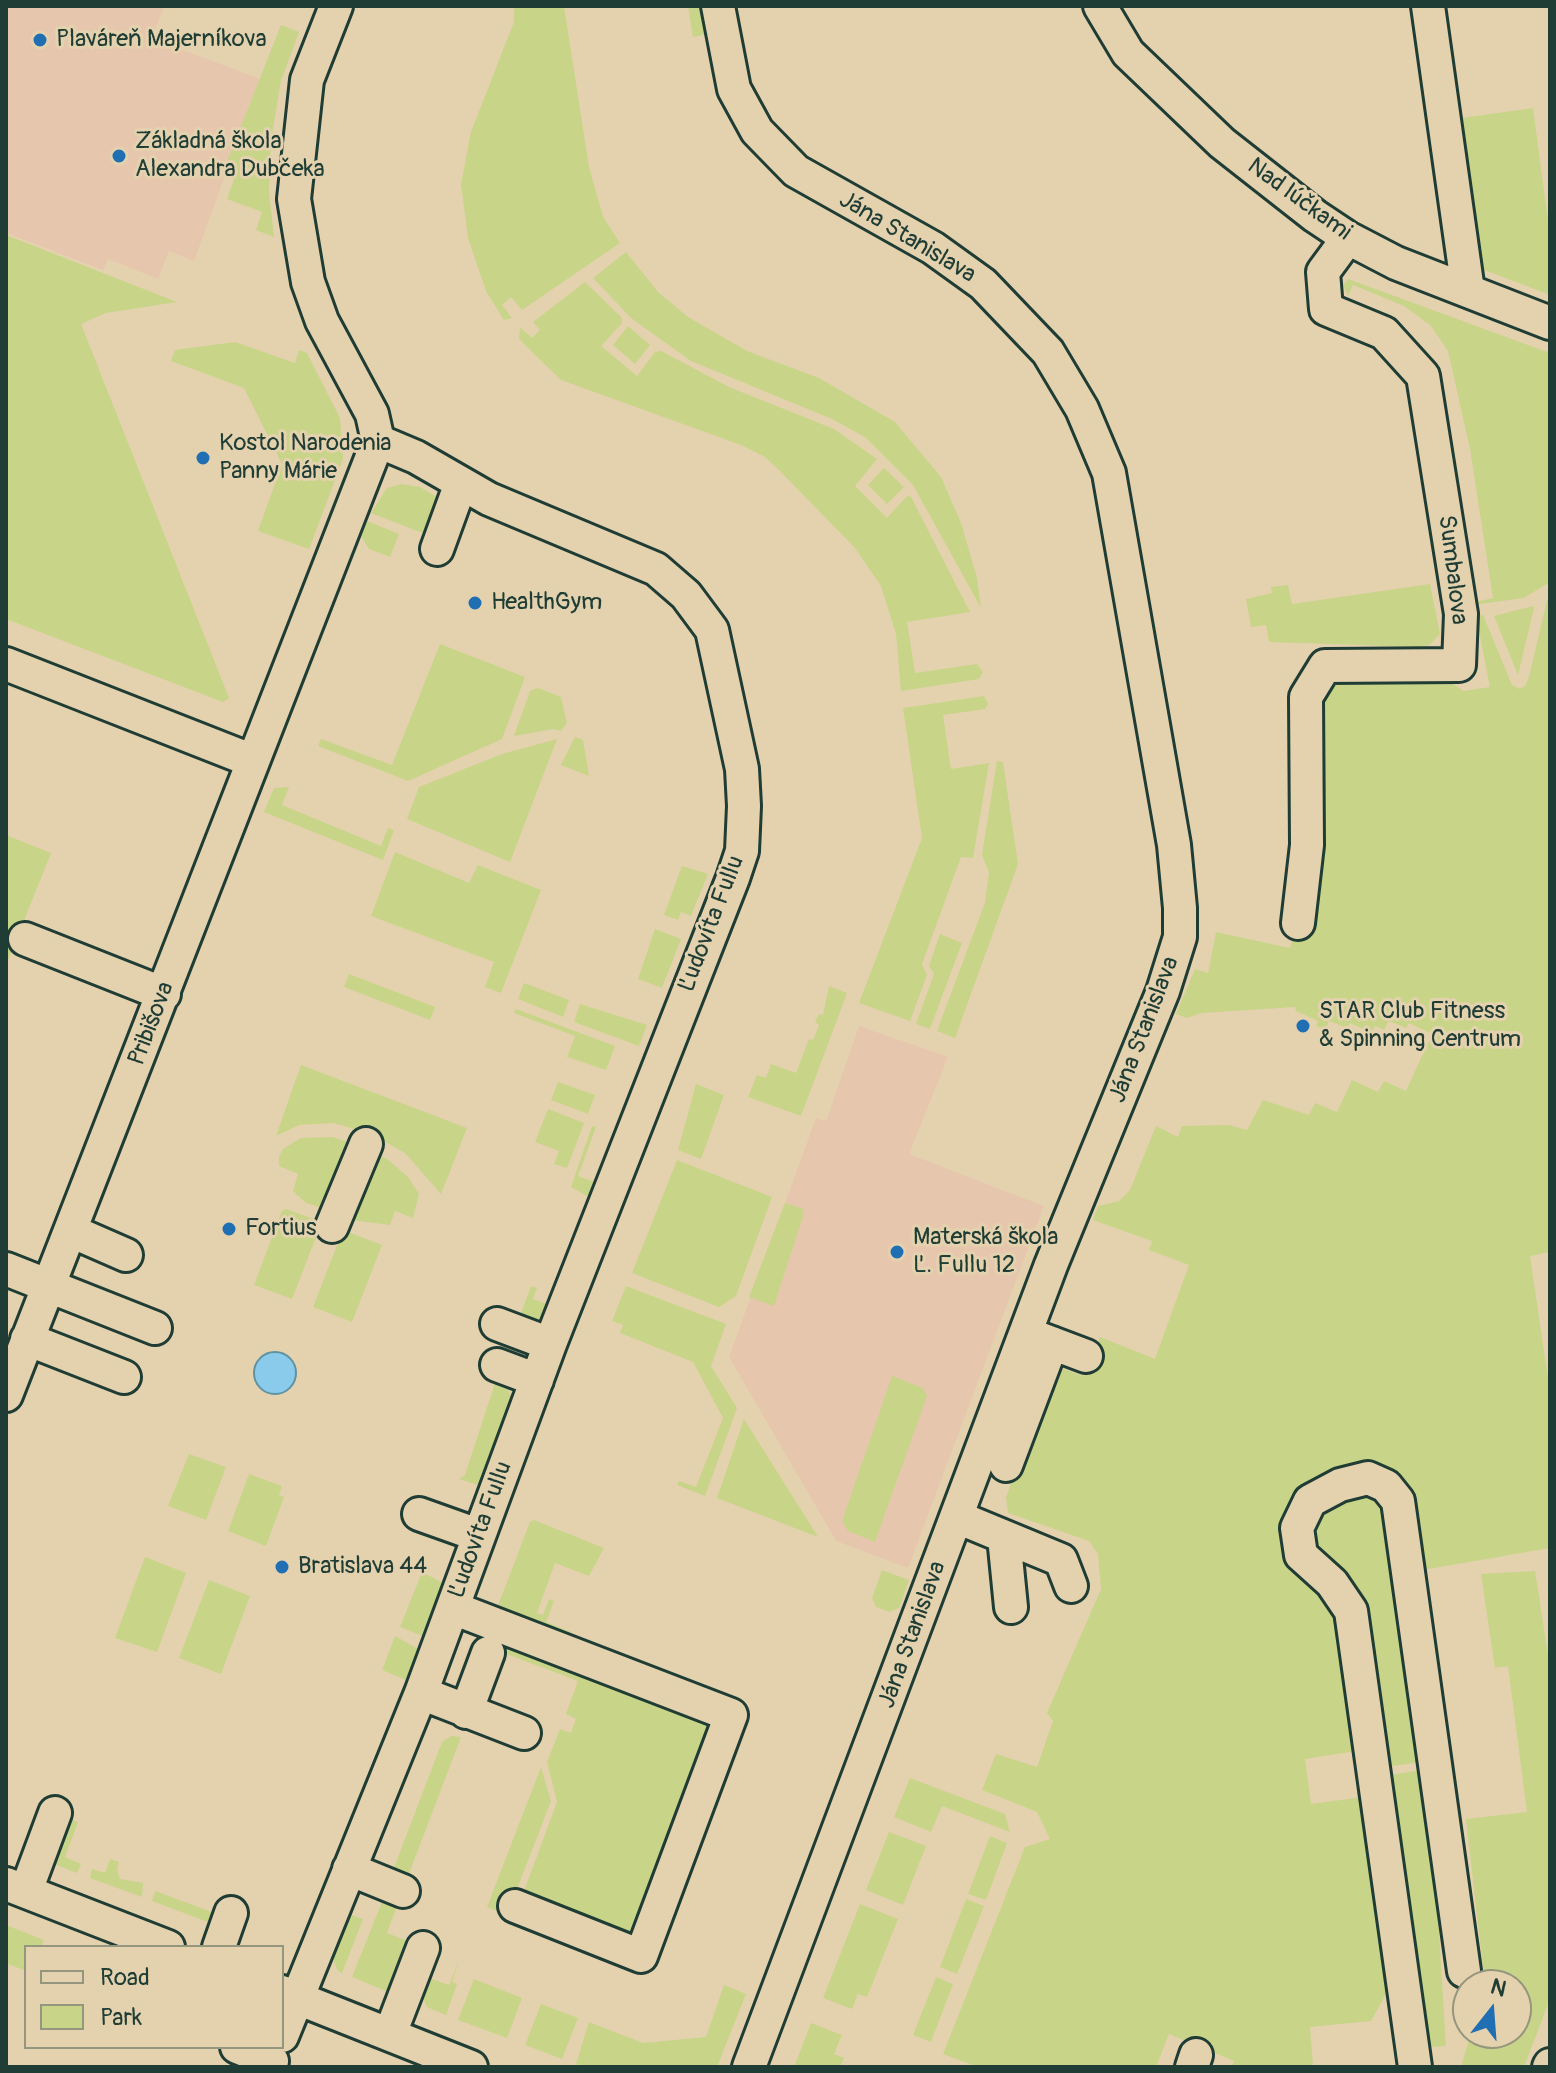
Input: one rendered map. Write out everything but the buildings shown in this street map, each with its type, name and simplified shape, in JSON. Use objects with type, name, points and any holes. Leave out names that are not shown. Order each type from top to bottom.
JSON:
[{"type":"street","points":[[336,6],[307,80],[294,199],[308,282],[322,321],[372,414],[378,441]]},
{"type":"street","name":"Jána Stanislava","points":[[718,6],[734,89],[757,131],[796,171],[933,248],[983,284],[1048,352],[1082,409],[1109,473],[1174,845],[1180,937],[1163,991],[1073,1208],[1039,1338],[957,1517],[749,2067]]},
{"type":"street","name":"Nad lúčkami","points":[[1100,6],[1128,53],[1222,143],[1348,238],[1396,263],[1550,323]]},
{"type":"street","points":[[1428,6],[1468,291]]},
{"type":"street","name":"Sumbalova","points":[[1298,923],[1307,845],[1306,697],[1325,666],[1459,665],[1461,614],[1423,376],[1384,333],[1326,309],[1323,272],[1348,238]]},
{"type":"street","name":"Ľudovíta Fullu","points":[[284,2017],[289,1995],[349,1869],[421,1693],[550,1344],[742,851],[742,769],[712,630],[686,595],[656,569],[489,499],[378,441]]},
{"type":"street","name":"Pribišova","points":[[6,1395],[378,441]]},
{"type":"street","points":[[437,549],[461,483]]},
{"type":"street","points":[[6,664],[253,761]]},
{"type":"street","points":[[25,939],[164,994]]},
{"type":"street","points":[[332,1226],[366,1144]]},
{"type":"street","points":[[71,1231],[126,1255]]},
{"type":"street","points":[[6,1269],[155,1328]]},
{"type":"street","points":[[497,1324],[550,1344]]},
{"type":"street","points":[[1006,1465],[1039,1338],[1086,1356]]},
{"type":"street","points":[[27,1339],[124,1377]]},
{"type":"street","points":[[497,1365],[537,1380]]},
{"type":"street","points":[[1415,2067],[1351,1611],[1332,1583],[1301,1555],[1297,1528],[1310,1501],[1340,1485],[1368,1478],[1386,1486],[1398,1501],[1464,1969]]},
{"type":"street","points":[[419,1514],[478,1535]]},
{"type":"street","points":[[957,1517],[1061,1560],[1071,1586]]},
{"type":"street","points":[[1004,1537],[1011,1607]]},
{"type":"street","points":[[453,1608],[731,1715],[641,1956],[515,1906]]},
{"type":"street","points":[[466,1712],[488,1653]]},
{"type":"street","points":[[421,1693],[511,1736]]},
{"type":"street","points":[[55,1813],[16,1888],[163,1945]]},
{"type":"street","points":[[349,1869],[403,1891]]},
{"type":"street","points":[[220,1945],[231,1913]]},
{"type":"street","points":[[390,2034],[423,1948]]},
{"type":"street","points":[[289,1995],[471,2067]]},
{"type":"street","points":[[250,2049],[276,2053]]},
{"type":"shaded area","name":"Základná škola Alexandra Dubčeka","points":[[6,6],[164,6],[152,38],[260,79],[194,261],[169,251],[158,279],[108,259],[103,270],[6,233]]},
{"type":"shaded area","name":"Materská škola Ľ. Fullu 12","points":[[859,1026],[948,1057],[909,1154],[1044,1206],[908,1568],[836,1541],[729,1357],[816,1118],[826,1121]]},
{"type":"green space","points":[[514,6],[564,6],[589,167],[603,217],[620,243],[522,310],[511,297],[502,305],[512,318],[504,320],[486,291],[468,238],[461,184],[471,132],[514,22]]},
{"type":"green space","points":[[688,6],[704,6],[711,33],[693,37]]},
{"type":"green space","points":[[281,25],[299,32],[281,81],[271,140],[269,191],[274,237],[256,230],[262,212],[227,199],[236,173],[224,169]]},
{"type":"green space","points":[[1533,108],[1550,236],[1550,295],[1474,266],[1455,119]]},
{"type":"green space","points":[[6,235],[177,302],[106,313],[81,324],[229,698],[223,702],[6,619]]},
{"type":"green space","points":[[626,252],[658,292],[688,317],[747,351],[819,378],[895,422],[941,477],[961,523],[977,578],[981,608],[913,485],[865,437],[832,419],[691,361],[631,318],[593,278]]},
{"type":"green space","points":[[1348,279],[1550,353],[1550,582],[1524,598],[1473,605],[1493,598],[1470,449],[1448,351],[1430,325],[1404,306],[1353,285],[1348,296],[1343,285]]},
{"type":"green space","points":[[585,282],[622,318],[622,323],[601,346],[637,376],[655,352],[661,351],[729,387],[834,429],[877,459],[855,486],[887,518],[907,496],[911,497],[970,612],[907,622],[915,673],[977,664],[983,672],[979,679],[901,691],[896,634],[881,586],[855,548],[765,457],[741,445],[561,380],[519,339],[520,327],[532,338],[540,330],[533,322]]},
{"type":"green space","points":[[628,326],[650,345],[635,364],[613,345]]},
{"type":"green space","points":[[235,342],[295,363],[299,350],[307,353],[340,418],[343,459],[309,549],[258,531],[282,464],[244,388],[171,361],[175,350]]},
{"type":"green space","points":[[884,468],[904,487],[887,504],[868,485]]},
{"type":"green space","points":[[402,484],[420,487],[439,498],[425,534],[371,513],[387,488]]},
{"type":"green space","points":[[367,521],[399,534],[390,557],[369,549],[361,536]]},
{"type":"green space","points":[[1430,584],[1440,634],[1429,645],[1417,647],[1269,642],[1266,625],[1251,627],[1246,599],[1272,593],[1271,587],[1288,585],[1292,604]]},
{"type":"green space","points":[[1547,600],[1550,600],[1550,1252],[1530,1256],[1550,1392],[1550,1548],[1417,1571],[1389,1477],[1289,1528],[1343,1610],[1356,1751],[1305,1759],[1311,1804],[1363,1797],[1392,1983],[1371,2021],[1310,2027],[1313,2067],[1232,2067],[1234,2061],[1169,2034],[1156,2067],[978,2067],[943,2054],[1025,1847],[1050,1839],[1037,1812],[982,1790],[996,1754],[1037,1767],[1053,1721],[1047,1713],[1101,1589],[1098,1554],[1089,1541],[1008,1513],[1006,1497],[1053,1373],[1063,1369],[1084,1376],[1100,1337],[1155,1359],[1189,1265],[1149,1250],[1152,1241],[1093,1220],[1098,1206],[1119,1201],[1130,1190],[1156,1126],[1178,1137],[1182,1126],[1229,1125],[1247,1130],[1263,1100],[1309,1115],[1315,1103],[1337,1112],[1352,1080],[1378,1092],[1384,1081],[1406,1091],[1432,1034],[1409,1023],[1406,1028],[1389,1021],[1384,1030],[1375,1026],[1372,1033],[1350,1023],[1347,1028],[1329,1021],[1325,1030],[1316,1026],[1318,1021],[1296,1011],[1295,1007],[1202,1013],[1187,1018],[1176,1014],[1195,969],[1208,973],[1216,932],[1290,948],[1293,938],[1312,936],[1319,831],[1321,695],[1333,682],[1349,677],[1443,678],[1464,691],[1490,687],[1476,616],[1483,615],[1512,685],[1520,689],[1529,677]]},
{"type":"green space","points":[[1534,608],[1518,675],[1494,616]]},
{"type":"green space","points":[[440,644],[525,677],[502,739],[408,781],[318,746],[321,739],[392,765]]},
{"type":"green space","points":[[538,688],[561,697],[567,723],[561,731],[554,729],[514,736],[530,691]]},
{"type":"green space","points":[[984,696],[988,704],[985,709],[943,715],[951,769],[989,763],[973,858],[961,857],[922,964],[927,975],[910,1021],[859,1003],[922,838],[903,708]]},
{"type":"green space","points":[[575,737],[583,740],[589,776],[561,765]]},
{"type":"green space","points":[[557,739],[510,862],[407,819],[419,787],[502,754]]},
{"type":"green space","points":[[997,761],[1003,762],[1018,864],[955,1038],[937,1031],[985,903],[989,872],[982,855]]},
{"type":"green space","points":[[289,787],[282,805],[381,846],[388,828],[394,830],[383,860],[264,812],[274,788]]},
{"type":"green space","points":[[6,835],[51,853],[6,965]]},
{"type":"green space","points":[[395,852],[469,883],[478,865],[541,890],[501,993],[485,987],[494,962],[371,916]]},
{"type":"green space","points":[[682,866],[708,874],[691,916],[681,912],[678,920],[664,915]]},
{"type":"green space","points":[[655,929],[681,939],[662,988],[638,979]]},
{"type":"green space","points":[[940,934],[962,943],[930,1029],[916,1024],[934,974],[929,966]]},
{"type":"green space","points":[[349,974],[435,1007],[430,1020],[344,987]]},
{"type":"green space","points":[[524,983],[569,1000],[563,1017],[518,999]]},
{"type":"green space","points":[[829,986],[847,993],[801,1116],[748,1097],[757,1075],[766,1078],[771,1064],[796,1073],[809,1039],[813,1040],[819,1025],[815,1022],[819,1014],[823,1015]]},
{"type":"green space","points":[[580,1004],[647,1025],[639,1046],[574,1022]]},
{"type":"green space","points":[[516,1009],[615,1046],[606,1070],[567,1057],[575,1036],[514,1013]]},
{"type":"green space","points":[[301,1065],[467,1128],[441,1194],[405,1153],[373,1135],[374,1129],[369,1128],[368,1133],[334,1123],[299,1125],[276,1136]]},
{"type":"green space","points":[[558,1082],[595,1095],[588,1114],[551,1100]]},
{"type":"green space","points":[[696,1084],[724,1095],[701,1159],[678,1150]]},
{"type":"green space","points":[[548,1109],[584,1123],[567,1168],[554,1164],[559,1151],[535,1142]]},
{"type":"green space","points":[[592,1126],[596,1127],[578,1176],[597,1183],[593,1194],[587,1196],[571,1187]]},
{"type":"green space","points":[[333,1137],[355,1145],[337,1201],[322,1208],[306,1203],[293,1191],[298,1174],[279,1166],[279,1157],[283,1149],[301,1138]]},
{"type":"green space","points":[[372,1152],[387,1159],[408,1177],[419,1194],[413,1218],[395,1211],[390,1225],[350,1220]]},
{"type":"green space","points":[[677,1160],[772,1197],[736,1296],[719,1307],[632,1273]]},
{"type":"green space","points":[[785,1203],[802,1208],[804,1213],[774,1306],[749,1297]]},
{"type":"green space","points":[[286,1209],[322,1222],[292,1299],[254,1285],[282,1211]]},
{"type":"green space","points":[[343,1230],[382,1245],[352,1322],[313,1307]]},
{"type":"green space","points":[[531,1286],[537,1288],[533,1299],[552,1306],[539,1327],[517,1324]]},
{"type":"green space","points":[[626,1286],[726,1324],[711,1366],[737,1408],[705,1496],[677,1485],[679,1481],[696,1487],[723,1418],[693,1362],[620,1333],[623,1325],[612,1321]]},
{"type":"green space","points":[[892,1376],[923,1388],[927,1396],[875,1542],[848,1531],[842,1521]]},
{"type":"green space","points":[[496,1380],[508,1389],[512,1400],[481,1486],[459,1479],[465,1475]]},
{"type":"green space","points":[[744,1419],[818,1537],[717,1498]]},
{"type":"green space","points":[[189,1454],[226,1467],[206,1520],[168,1506]]},
{"type":"green space","points":[[249,1474],[282,1486],[279,1495],[284,1497],[266,1546],[228,1531]]},
{"type":"green space","points":[[1368,1490],[1382,1497],[1421,1762],[1385,1767],[1356,1610],[1311,1553],[1307,1528],[1320,1506]]},
{"type":"green space","points":[[534,1520],[604,1548],[589,1576],[555,1563],[537,1613],[543,1615],[549,1599],[554,1601],[546,1622],[571,1632],[565,1643],[494,1616],[530,1522]]},
{"type":"green space","points":[[145,1557],[186,1573],[157,1652],[115,1638]]},
{"type":"green space","points":[[882,1570],[909,1580],[899,1608],[889,1612],[876,1607],[872,1598]]},
{"type":"green space","points":[[1535,1571],[1550,1667],[1550,1999],[1532,2046],[1532,1969],[1483,1969],[1466,1819],[1527,1812],[1508,1666],[1495,1668],[1481,1574]]},
{"type":"green space","points":[[422,1572],[443,1583],[423,1636],[400,1627]]},
{"type":"green space","points":[[209,1580],[250,1596],[221,1674],[179,1658]]},
{"type":"green space","points":[[489,1629],[723,1717],[644,1936],[621,1943],[525,1905],[524,1891],[557,1802],[547,1762],[560,1729],[571,1733],[576,1719],[566,1714],[578,1681],[496,1650]]},
{"type":"green space","points":[[395,1636],[418,1649],[406,1680],[382,1670]]},
{"type":"green space","points":[[451,1736],[461,1737],[407,1879],[392,1873],[442,1742]]},
{"type":"green space","points":[[541,1767],[551,1801],[507,1915],[487,1907]]},
{"type":"green space","points":[[1423,1770],[1436,1884],[1446,2046],[1417,2048],[1388,1775]]},
{"type":"green space","points":[[910,1778],[1005,1814],[1010,1832],[942,1806],[931,1832],[894,1817]]},
{"type":"green space","points":[[62,1816],[78,1822],[65,1857],[81,1864],[77,1873],[54,1864],[52,1843]]},
{"type":"green space","points":[[889,1832],[926,1846],[903,1905],[866,1890]]},
{"type":"green space","points":[[990,1836],[1007,1843],[986,1900],[968,1894]]},
{"type":"green space","points":[[110,1859],[119,1862],[117,1869],[120,1879],[143,1883],[142,1897],[90,1878],[92,1869],[105,1873]]},
{"type":"green space","points":[[155,1891],[217,1914],[213,1924],[152,1901]]},
{"type":"green space","points":[[384,1897],[398,1903],[387,1933],[410,1942],[391,1993],[352,1977]]},
{"type":"green space","points":[[966,1899],[984,1906],[957,1974],[940,1967]]},
{"type":"green space","points":[[860,1904],[898,1919],[867,1997],[858,1994],[852,2009],[823,1998]]},
{"type":"green space","points":[[348,1914],[363,1919],[342,1973],[337,1970],[333,1957]]},
{"type":"green space","points":[[6,1925],[44,1940],[42,1945],[24,1945],[24,1970],[6,1963]]},
{"type":"green space","points":[[459,1961],[452,1982],[457,1984],[446,2015],[427,2007],[423,1998],[429,1978],[449,1985]]},
{"type":"green space","points":[[936,1977],[953,1984],[931,2042],[913,2035]]},
{"type":"green space","points":[[474,1979],[522,1998],[507,2038],[458,2020]]},
{"type":"green space","points":[[724,1985],[746,1994],[717,2067],[584,2067],[576,2064],[589,2022],[643,2043],[706,2037]]},
{"type":"green space","points":[[541,2004],[578,2018],[562,2059],[525,2045]]},
{"type":"green space","points":[[811,2023],[842,2035],[834,2054],[844,2058],[840,2067],[794,2067]]},
{"type":"green space","points":[[1466,2049],[1531,2049],[1524,2067],[1461,2067]]},
{"type":"water","points":[[275,1352],[290,1358],[296,1373],[290,1388],[275,1394],[260,1388],[254,1373],[260,1358]]},
{"type":"place","name":"Plaváreň Majerníkova","points":[[40,40]]},
{"type":"place","name":"Základná škola Alexandra Dubčeka","points":[[119,156]]},
{"type":"place","name":"Kostol Narodenia Panny Márie","points":[[203,458]]},
{"type":"place","name":"HealthGym","points":[[475,603]]},
{"type":"place","name":"STAR Club Fitness & Spinning Centrum","points":[[1303,1026]]},
{"type":"place","name":"Fortius","points":[[229,1229]]},
{"type":"place","name":"Materská škola Ľ. Fullu 12","points":[[897,1252]]},
{"type":"place","name":"Bratislava 44","points":[[282,1567]]}]
